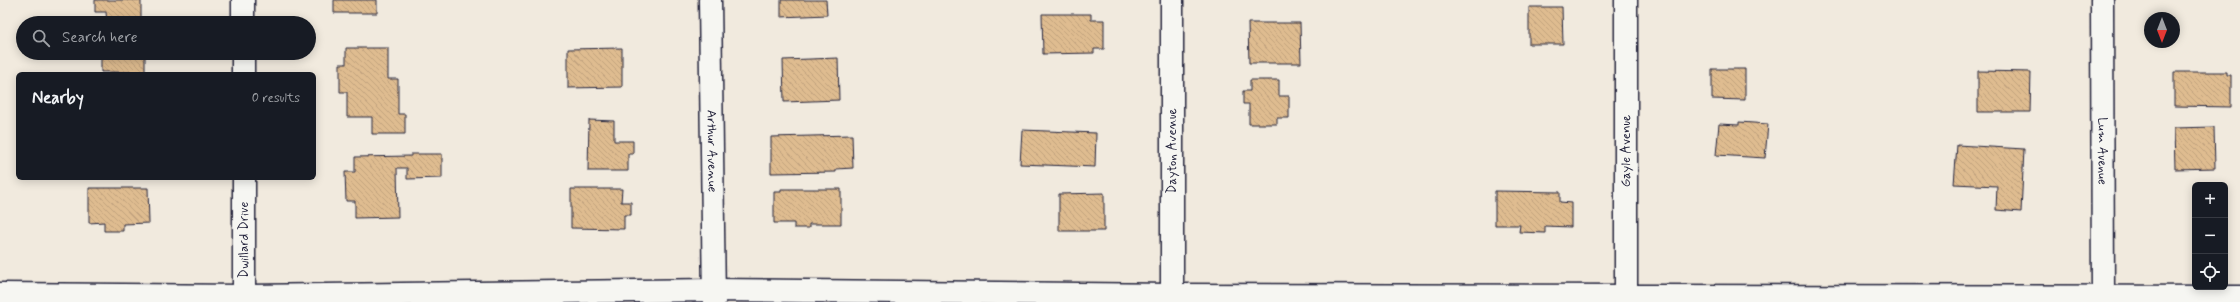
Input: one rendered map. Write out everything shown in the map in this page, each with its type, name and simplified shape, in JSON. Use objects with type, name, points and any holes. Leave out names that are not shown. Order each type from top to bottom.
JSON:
[{"type":"street","points":[[243,0],[243,16]]},
{"type":"street","name":"Arthur Avenue","points":[[710,0],[714,296]]},
{"type":"street","name":"Dayton Avenue","points":[[1172,0],[1172,299]]},
{"type":"street","name":"Gayle Avenue","points":[[1625,299],[1626,0]]},
{"type":"street","name":"Lum Avenue","points":[[2102,0],[2103,299]]},
{"type":"street","points":[[243,60],[243,72]]},
{"type":"street","name":"Dwillard Drive","points":[[244,180],[244,299]]},
{"type":"street","points":[[0,294],[244,299],[714,296],[1172,299],[2103,299],[2240,297]]},
{"type":"building","points":[[95,0],[141,0],[141,16],[106,16],[106,12],[95,12]]},
{"type":"building","points":[[334,0],[377,0],[377,13],[334,13]]},
{"type":"building","points":[[781,0],[826,0],[827,15],[781,17]]},
{"type":"building","points":[[1529,7],[1562,7],[1563,44],[1529,44]]},
{"type":"building","points":[[1042,14],[1091,14],[1091,20],[1104,20],[1104,49],[1094,49],[1094,53],[1043,54]]},
{"type":"building","points":[[1248,23],[1300,23],[1301,63],[1249,63]]},
{"type":"building","points":[[346,48],[388,48],[388,79],[398,79],[398,114],[405,114],[405,134],[372,134],[372,117],[347,117],[347,92],[340,92],[340,64],[346,64]]},
{"type":"building","points":[[622,48],[622,87],[568,88],[568,49]]},
{"type":"building","points":[[838,58],[839,100],[784,102],[783,60]]},
{"type":"building","points":[[101,60],[145,60],[145,72],[101,72]]},
{"type":"building","points":[[1712,69],[1745,69],[1745,100],[1712,99]]},
{"type":"building","points":[[1978,71],[2031,72],[2030,112],[1978,112]]},
{"type":"building","points":[[2174,72],[2227,72],[2227,75],[2231,75],[2231,107],[2174,106]]},
{"type":"building","points":[[1250,80],[1279,80],[1279,96],[1289,96],[1289,118],[1277,118],[1277,124],[1249,124],[1249,104],[1243,104],[1243,91],[1250,91]]},
{"type":"building","points":[[589,120],[614,121],[614,141],[633,141],[633,154],[628,154],[628,171],[588,171]]},
{"type":"building","points":[[1739,122],[1768,124],[1765,158],[1716,155],[1719,124],[1739,125]]},
{"type":"building","points":[[2214,127],[2215,168],[2175,169],[2174,128]]},
{"type":"building","points":[[1022,130],[1096,133],[1095,167],[1020,164]]},
{"type":"building","points":[[852,135],[853,168],[836,169],[836,172],[771,173],[771,137]]},
{"type":"building","points":[[1957,145],[2024,149],[2021,212],[1996,210],[1997,186],[1954,184]]},
{"type":"building","points":[[411,154],[442,154],[442,178],[407,179],[407,168],[397,168],[398,217],[355,218],[355,201],[346,201],[345,172],[355,172],[355,157],[411,156]]},
{"type":"building","points":[[89,188],[148,188],[149,223],[123,224],[123,231],[104,231],[104,222],[89,223]]},
{"type":"building","points":[[571,189],[622,189],[621,202],[631,202],[631,215],[624,215],[624,229],[571,228]]},
{"type":"building","points":[[781,189],[841,189],[841,224],[809,224],[809,228],[794,228],[794,223],[774,223],[774,192],[781,192]]},
{"type":"building","points":[[1495,191],[1560,192],[1560,202],[1571,203],[1571,227],[1545,226],[1545,233],[1519,232],[1520,225],[1495,225]]},
{"type":"building","points":[[1104,193],[1104,231],[1059,231],[1059,194]]}]
